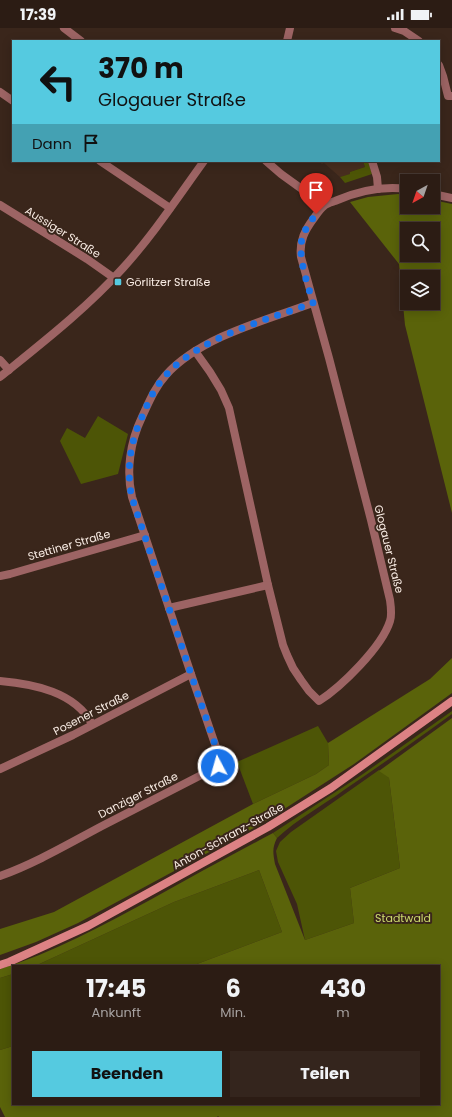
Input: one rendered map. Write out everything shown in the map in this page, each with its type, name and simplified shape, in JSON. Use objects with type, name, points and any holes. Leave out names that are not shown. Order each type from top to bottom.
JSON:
[{"type":"main road","name":"Anton-Schranz-Straße","points":[[0,965],[88,926],[268,827],[331,788],[452,701]]},
{"type":"street","points":[[64,28],[79,40]]},
{"type":"street","points":[[287,40],[290,28]]},
{"type":"street","points":[[395,28],[404,31],[418,40]]},
{"type":"street","points":[[440,68],[448,96],[452,96]]},
{"type":"street","points":[[0,92],[12,100]]},
{"type":"street","points":[[101,162],[170,208]]},
{"type":"street","points":[[0,377],[57,330],[114,278],[149,236],[203,162]]},
{"type":"street","points":[[267,162],[281,174],[324,205],[345,197],[378,189],[400,189]]},
{"type":"street","points":[[372,162],[377,177],[378,189]]},
{"type":"street","points":[[440,195],[452,198]]},
{"type":"street","name":"Aussiger Straße","points":[[0,205],[114,278]]},
{"type":"street","name":"Glogauer Straße","points":[[195,351],[221,390],[229,408],[268,585],[283,645],[287,656],[301,680],[319,701],[336,690],[356,669],[383,636],[390,619],[390,600],[371,520],[301,257],[301,245],[304,233],[316,214],[324,205]]},
{"type":"street","name":"Danziger Straße","points":[[0,876],[31,864],[53,853],[218,766],[219,756],[130,487],[130,461],[134,440],[138,424],[156,388],[166,375],[180,362],[195,351],[230,333],[313,303]]},
{"type":"street","points":[[0,360],[9,370]]},
{"type":"street","name":"Stettiner Straße","points":[[0,576],[145,535]]},
{"type":"street","points":[[169,608],[268,585]]},
{"type":"street","name":"Posener Straße","points":[[0,769],[191,674]]},
{"type":"street","points":[[0,681],[28,685],[53,691],[72,701],[87,715],[92,724]]},
{"type":"shaded area","points":[[319,162],[363,162],[365,167],[350,172],[351,174],[340,177],[324,163],[322,164]]},
{"type":"green space","points":[[363,162],[368,162],[372,174],[345,183],[340,177],[350,174],[350,172],[365,167]]},
{"type":"green space","points":[[400,194],[400,214],[440,214],[440,201],[452,204],[452,513],[405,325],[404,310],[440,310],[440,270],[400,270],[400,274],[399,264],[350,202],[368,197]]},
{"type":"green space","points":[[98,416],[128,434],[118,474],[81,484],[60,441],[67,428],[85,438]]},
{"type":"green space","points":[[452,658],[452,693],[354,764],[261,824],[78,923],[36,942],[0,955],[0,929],[54,912],[253,804],[316,774],[329,765],[328,743],[430,679]]},
{"type":"green space","points":[[452,711],[452,714],[301,819],[277,838],[273,833],[363,774]]},
{"type":"green space","name":"Stadtwald","points":[[452,718],[452,1117],[5,1117],[0,1107],[0,1050],[12,1046],[12,1105],[440,1105],[440,965],[198,965],[282,932],[259,870],[174,902],[37,965],[13,965],[58,947],[95,929],[273,833],[277,838],[273,851],[275,864],[305,940],[354,923],[350,888],[400,868],[389,778],[379,771]]},
{"type":"green space","points":[[318,726],[328,743],[329,765],[316,774],[253,804],[237,762]]},
{"type":"green space","points":[[379,770],[389,778],[400,868],[350,888],[354,923],[305,940],[297,904],[278,862],[276,851],[280,842],[291,832]]},
{"type":"green space","points":[[259,870],[282,932],[198,965],[37,965],[174,902]]},
{"type":"green space","name":"Stadtwald","points":[[12,965],[12,974],[0,978],[0,969]]},
{"type":"green space","points":[[12,974],[12,1046],[0,1050],[0,978]]},
{"type":"place","name":"Görlitzer Straße","points":[[118,282]]},
{"type":"route","points":[[218,766],[219,756],[132,498],[129,477],[132,446],[138,424],[156,388],[166,375],[180,362],[195,351],[230,333],[313,303],[300,251],[304,233],[316,214]]}]
